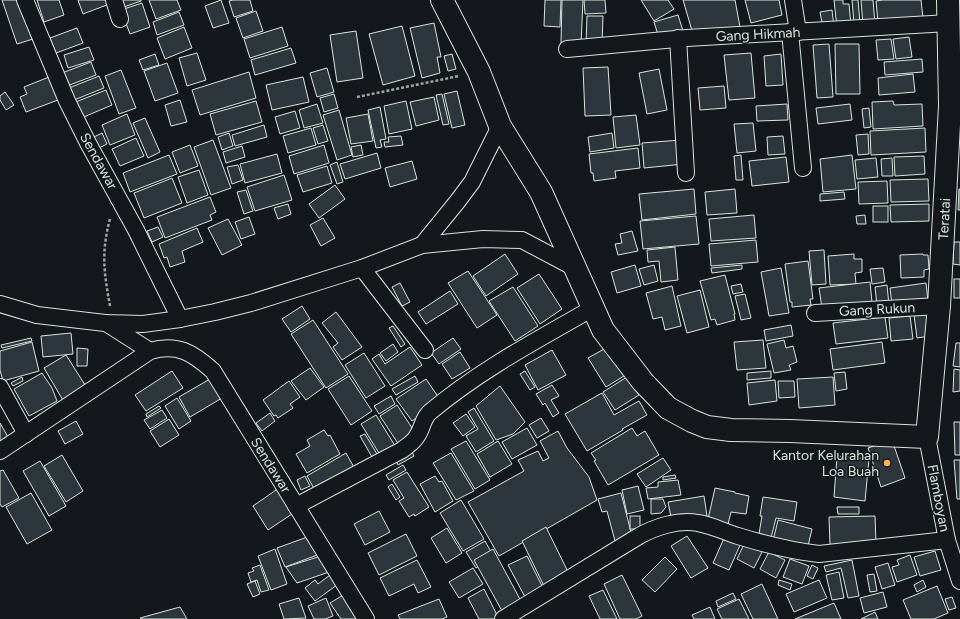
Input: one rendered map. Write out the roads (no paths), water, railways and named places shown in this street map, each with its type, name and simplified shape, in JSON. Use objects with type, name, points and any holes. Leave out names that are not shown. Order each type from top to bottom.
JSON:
[{"type":"main road","points":[[442,0],[479,72],[500,126],[541,192],[604,330],[643,382],[668,408],[707,428],[731,430],[790,430],[927,437]]},
{"type":"main road","name":"Teratai","points":[[927,437],[939,306],[950,106],[951,15]]},
{"type":"street","name":"Sendawar","points":[[25,0],[67,101],[88,143],[119,198],[180,319]]},
{"type":"street","points":[[114,0],[120,19]]},
{"type":"street","points":[[793,0],[803,168]]},
{"type":"street","name":"Gang Hikmah","points":[[567,49],[678,38],[794,32],[951,15]]},
{"type":"street","points":[[678,38],[686,173]]},
{"type":"street","points":[[422,245],[472,182],[500,126]]},
{"type":"street","points":[[0,304],[38,315],[109,323],[143,324],[180,319],[251,303],[362,268],[422,245],[483,239],[522,240],[575,268]]},
{"type":"street","points":[[362,268],[425,350]]},
{"type":"street","name":"Gang Rukun","points":[[815,312],[939,306]]},
{"type":"street","points":[[296,506],[402,450],[416,438],[424,418],[448,398],[508,357],[593,308]]},
{"type":"street","points":[[0,451],[150,351],[109,323]]},
{"type":"street","name":"Sendawar","points":[[150,351],[167,347],[184,350],[213,371],[366,619]]},
{"type":"street","points":[[0,387],[26,434]]},
{"type":"street","name":"Flamboyan","points":[[927,437],[947,540],[960,581]]},
{"type":"street","points":[[503,619],[639,536],[659,527],[684,522],[698,523],[740,537],[803,552],[819,554],[947,540]]},
{"type":"place","name":"Kantor Kelurahan Loa Buah","points":[[887,463]]}]
